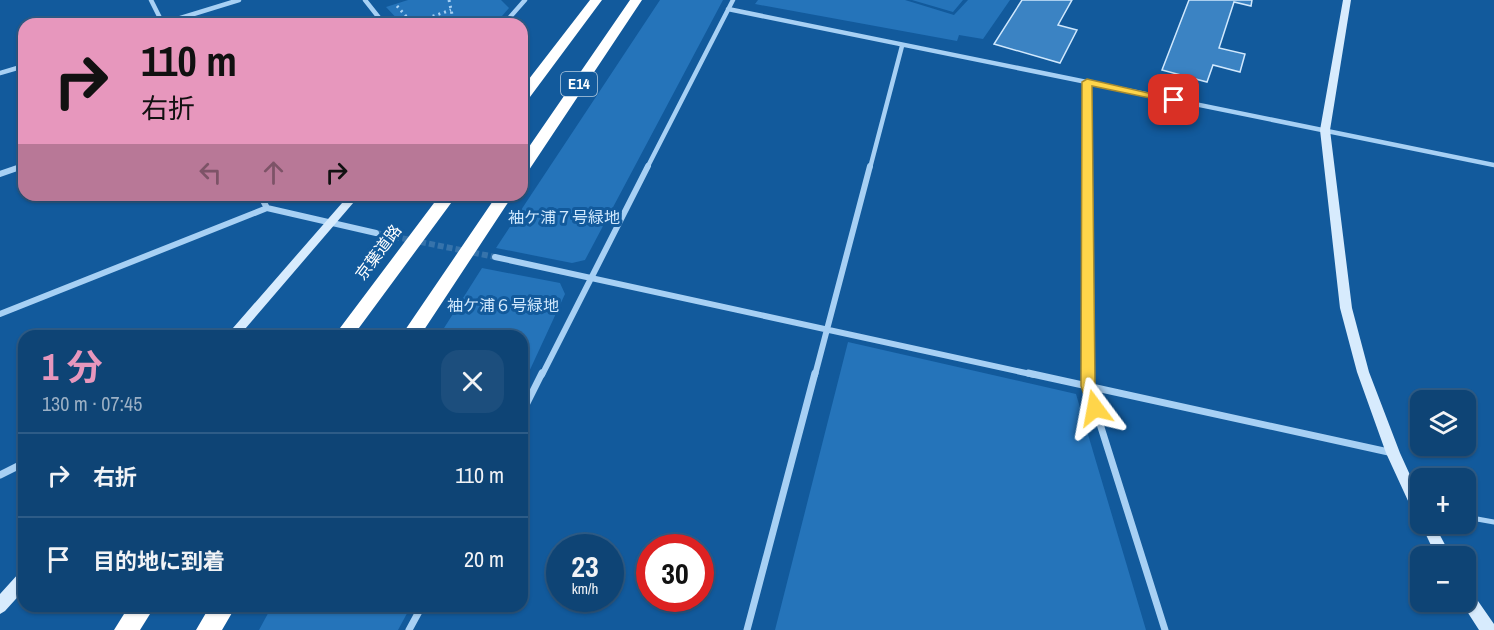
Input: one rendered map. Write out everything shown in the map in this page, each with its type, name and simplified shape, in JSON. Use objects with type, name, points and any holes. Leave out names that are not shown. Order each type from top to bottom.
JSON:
[{"type":"highway","name":"E14","points":[[528,90],[596,0]]},
{"type":"highway","name":"E14","points":[[528,160],[636,0]]},
{"type":"highway","name":"京葉道路","points":[[348,330],[444,201]]},
{"type":"highway","points":[[414,330],[501,201]]},
{"type":"highway","points":[[126,630],[140,612]]},
{"type":"highway","points":[[208,630],[220,612]]},
{"type":"street","points":[[151,0],[159,18]]},
{"type":"street","points":[[181,18],[239,0]]},
{"type":"street","points":[[365,0],[379,18]]},
{"type":"street","points":[[509,18],[525,0]]},
{"type":"street","points":[[528,402],[733,0]]},
{"type":"street","points":[[1347,0],[1325,130],[1346,308],[1363,372],[1393,453],[1410,490]]},
{"type":"street","points":[[728,9],[1494,165]]},
{"type":"street","points":[[747,630],[902,46]]},
{"type":"street","points":[[0,73],[18,68]]},
{"type":"street","points":[[1087,82],[1088,386],[1165,630]]},
{"type":"street","points":[[0,174],[18,168]]},
{"type":"street","points":[[263,201],[267,208]]},
{"type":"street","points":[[237,330],[350,201]]},
{"type":"street","points":[[0,314],[267,208],[376,233]]},
{"type":"street","points":[[495,256],[1393,453]]},
{"type":"street","points":[[0,475],[18,466]]},
{"type":"street","points":[[0,606],[18,585]]},
{"type":"street","points":[[1476,611],[1488,630]]},
{"type":"street","points":[[409,630],[419,612]]},
{"type":"lane","points":[[1476,519],[1494,522]]},
{"type":"path","points":[[449,0],[453,18]]},
{"type":"path","points":[[397,6],[406,18]]},
{"type":"path","points":[[428,18],[451,10]]},
{"type":"green space","points":[[408,0],[501,0],[509,8],[500,18],[396,18],[386,7]]},
{"type":"green space","name":"袖ケ浦７号緑地","points":[[660,0],[723,0],[585,260],[572,263],[496,248]]},
{"type":"green space","points":[[758,0],[905,0],[954,15],[968,0],[1010,0],[983,39],[959,35],[957,41],[755,4]]},
{"type":"green space","points":[[912,0],[963,0],[953,12]]},
{"type":"green space","name":"袖ケ浦６号緑地","points":[[482,268],[560,283],[565,294],[528,374],[528,330],[443,330]]},
{"type":"green space","points":[[848,342],[1076,394],[1146,630],[775,630]]},
{"type":"green space","points":[[269,612],[408,612],[398,630],[259,630]]},
{"type":"building","points":[[1022,0],[1072,0],[1058,25],[1077,30],[1060,63],[994,44]]},
{"type":"building","points":[[1189,0],[1252,0],[1251,6],[1234,2],[1219,48],[1245,54],[1240,72],[1213,65],[1207,82],[1162,70]]},
{"type":"tunnel","points":[[376,233],[495,257]]},
{"type":"route","points":[[1095,408],[1088,386],[1087,82],[1174,100]]}]
